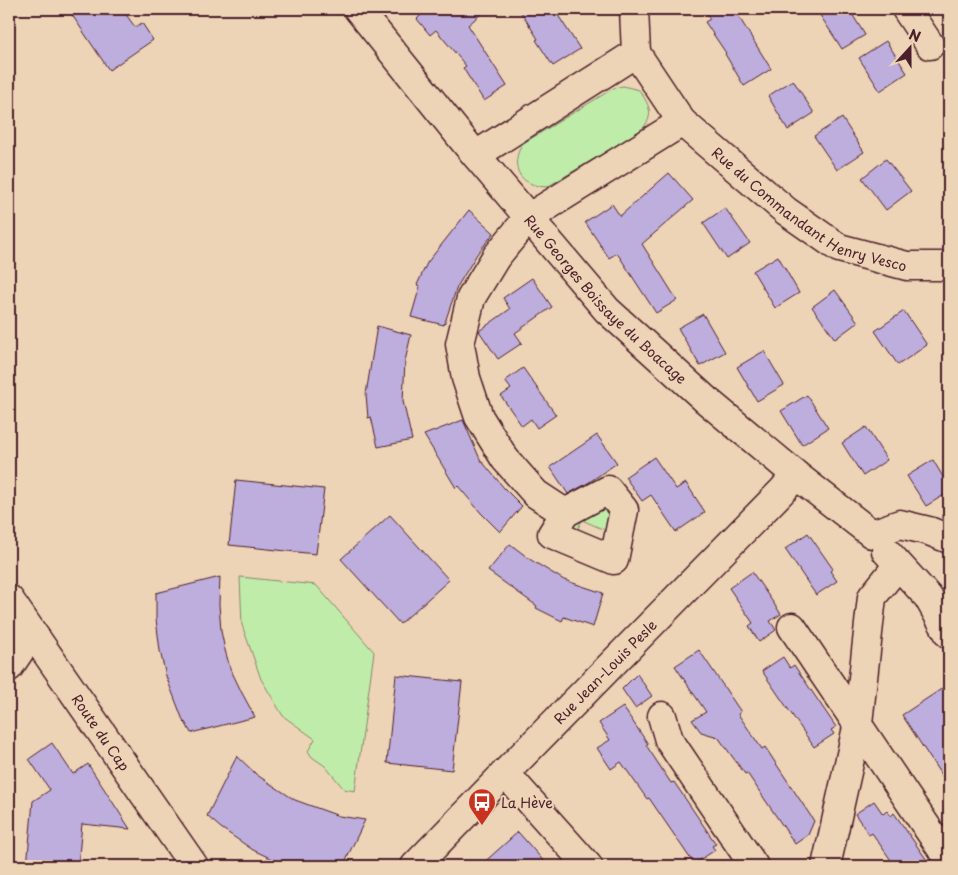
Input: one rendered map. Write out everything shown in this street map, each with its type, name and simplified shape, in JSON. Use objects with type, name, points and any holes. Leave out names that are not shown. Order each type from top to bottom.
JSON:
[{"type":"street","points":[[358,9],[528,218],[682,122]]},
{"type":"street","points":[[476,155],[636,53],[634,9]]},
{"type":"street","points":[[906,9],[930,46]]},
{"type":"street","name":"Rue du Commandant Henry Vesco","points":[[636,53],[682,122],[786,211],[839,248],[907,266],[949,266]]},
{"type":"street","name":"Rue Georges Boissaye du Boacage","points":[[565,512],[536,494],[504,459],[478,417],[466,378],[460,344],[471,298],[496,257],[528,218],[608,310],[705,399],[796,475],[872,534],[928,597],[949,634]]},
{"type":"street","name":"Rue Jean-Louis Pesle","points":[[415,866],[796,475]]},
{"type":"street","points":[[872,534],[900,524],[930,530],[949,539]]},
{"type":"street","points":[[826,866],[858,723],[872,597],[898,565]]},
{"type":"street","name":"Route du Cap","points":[[9,599],[194,866]]},
{"type":"street","points":[[792,627],[949,860]]},
{"type":"street","points":[[9,666],[32,633]]},
{"type":"street","points":[[662,716],[669,740],[754,866]]},
{"type":"street","points":[[505,773],[588,866]]},
{"type":"green space","points":[[623,86],[639,90],[650,112],[644,127],[639,132],[547,187],[538,186],[524,179],[517,168],[518,153],[522,144],[614,88]]},
{"type":"green space","points":[[603,508],[611,517],[610,534],[601,546],[607,531],[582,520],[575,535],[572,533],[572,525],[575,521]]},
{"type":"green space","points":[[240,577],[316,585],[374,652],[355,791],[344,789],[325,766],[312,757],[308,751],[315,739],[283,716],[261,679],[242,625]]},
{"type":"building","points":[[68,9],[122,9],[135,27],[142,23],[153,40],[109,70]]},
{"type":"building","points":[[417,9],[487,9],[468,25],[507,86],[484,101],[463,68],[466,66],[436,30],[430,35],[417,19],[422,14]]},
{"type":"building","points":[[519,9],[554,9],[580,49],[553,66]]},
{"type":"building","points":[[704,9],[734,9],[771,69],[744,86],[726,53],[705,22],[710,19]]},
{"type":"building","points":[[816,9],[849,9],[865,35],[842,49]]},
{"type":"building","points":[[886,41],[907,73],[880,91],[859,58]]},
{"type":"building","points":[[793,80],[814,113],[788,130],[768,96]]},
{"type":"building","points":[[842,118],[864,152],[837,170],[814,136]]},
{"type":"building","points":[[886,159],[911,191],[886,210],[862,178]]},
{"type":"building","points":[[669,173],[693,200],[642,244],[677,300],[656,313],[617,253],[609,258],[585,222],[612,204],[620,216]]},
{"type":"building","points":[[725,208],[750,243],[727,259],[703,223]]},
{"type":"building","points":[[469,210],[494,233],[477,254],[457,287],[444,325],[411,317],[420,286],[417,285],[427,263]]},
{"type":"building","points":[[778,256],[799,293],[775,308],[753,271]]},
{"type":"building","points":[[532,278],[552,307],[515,333],[522,343],[498,359],[479,331],[510,309],[503,298]]},
{"type":"building","points":[[835,290],[858,322],[835,339],[812,307]]},
{"type":"building","points":[[904,311],[927,345],[898,365],[875,331]]},
{"type":"building","points":[[703,314],[725,352],[700,366],[678,328]]},
{"type":"building","points":[[377,326],[411,335],[405,361],[403,401],[412,440],[378,447],[371,417],[368,418],[366,394]]},
{"type":"building","points":[[764,351],[784,385],[757,401],[737,367]]},
{"type":"building","points":[[523,368],[556,415],[537,428],[531,419],[522,426],[501,396],[511,389],[505,381]]},
{"type":"building","points":[[807,395],[828,428],[802,445],[781,411]]},
{"type":"building","points":[[463,420],[480,459],[522,506],[500,532],[458,486],[456,488],[424,435]]},
{"type":"building","points":[[866,427],[887,460],[863,476],[842,443]]},
{"type":"building","points":[[597,435],[617,463],[568,494],[550,467]]},
{"type":"building","points":[[654,457],[676,489],[686,483],[705,512],[676,532],[651,495],[642,501],[625,477]]},
{"type":"building","points":[[933,460],[949,487],[949,492],[926,506],[907,476]]},
{"type":"building","points":[[236,480],[324,489],[316,554],[229,545]]},
{"type":"building","points":[[390,515],[449,580],[400,624],[341,559]]},
{"type":"building","points":[[808,533],[833,569],[830,571],[837,581],[816,595],[785,549]]},
{"type":"building","points":[[510,544],[531,560],[564,580],[603,593],[593,627],[564,617],[562,621],[536,608],[537,606],[488,571]]},
{"type":"building","points":[[752,572],[781,614],[770,621],[776,630],[759,642],[749,626],[753,623],[729,588]]},
{"type":"building","points":[[220,577],[219,604],[221,631],[225,650],[230,668],[255,717],[191,733],[184,723],[166,676],[160,651],[156,619],[156,593]]},
{"type":"building","points":[[699,650],[741,712],[738,714],[762,749],[765,747],[814,821],[808,835],[795,844],[747,773],[745,774],[718,737],[701,732],[692,720],[706,712],[675,666]]},
{"type":"building","points":[[783,657],[790,668],[794,665],[836,727],[831,730],[834,734],[814,747],[762,671]]},
{"type":"building","points":[[637,674],[652,696],[635,708],[622,689]]},
{"type":"building","points":[[396,675],[462,682],[452,770],[387,763]]},
{"type":"building","points":[[949,684],[949,787],[902,715]]},
{"type":"building","points":[[623,707],[671,783],[674,782],[716,844],[712,846],[715,850],[694,864],[649,798],[647,799],[621,762],[611,769],[597,748],[610,740],[599,723]]},
{"type":"building","points":[[52,743],[73,774],[88,764],[130,829],[82,824],[78,866],[27,866],[33,801],[50,790],[29,759]]},
{"type":"building","points":[[237,756],[257,775],[295,800],[339,816],[365,820],[343,866],[287,866],[253,850],[207,816]]},
{"type":"building","points":[[874,801],[883,814],[887,811],[891,816],[894,813],[931,866],[895,866],[872,833],[869,835],[855,814]]},
{"type":"building","points":[[518,832],[548,866],[480,866]]},
{"type":"place","name":"La Hève","points":[[482,826]]}]
